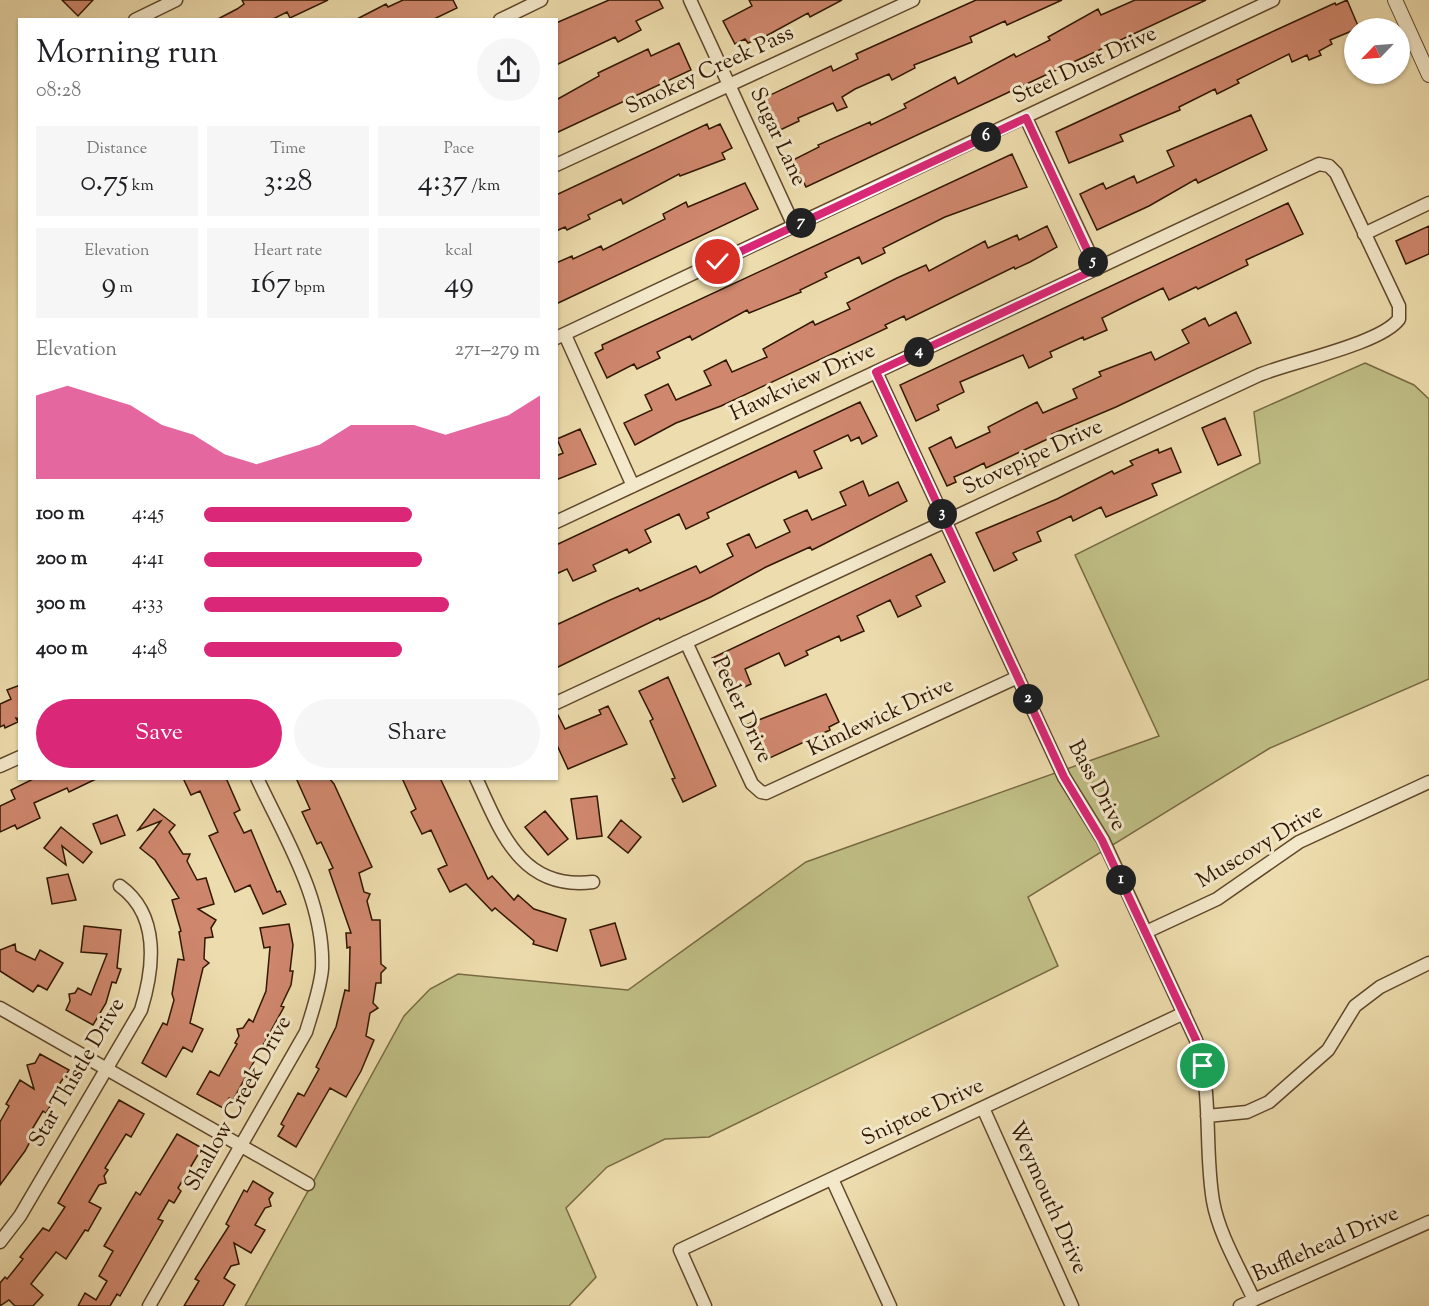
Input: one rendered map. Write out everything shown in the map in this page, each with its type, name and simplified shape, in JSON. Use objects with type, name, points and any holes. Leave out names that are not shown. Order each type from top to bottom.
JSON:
[{"type":"street","points":[[139,18],[176,0]]},
{"type":"street","points":[[504,18],[541,0]]},
{"type":"street","name":"Sugar Lane","points":[[690,0],[794,226]]},
{"type":"street","name":"Smokey Creek Pass","points":[[558,164],[913,0]]},
{"type":"street","points":[[1395,0],[1429,75]]},
{"type":"street","name":"Steel Dust Drive","points":[[560,336],[1026,118],[1267,1]]},
{"type":"street","points":[[1026,118],[1096,269]]},
{"type":"street","name":"Hawkview Drive","points":[[558,521],[1319,164],[1329,166],[1336,173],[1364,234]]},
{"type":"street","points":[[1364,234],[1429,203]]},
{"type":"street","name":"Stovepipe Drive","points":[[558,702],[1259,375],[1358,342],[1390,328],[1399,319],[1399,306],[1364,234]]},
{"type":"street","points":[[560,336],[633,486]]},
{"type":"street","name":"Bass Drive","points":[[876,372],[1064,777],[1102,840],[1200,1051],[1216,1212],[1254,1300]]},
{"type":"street","name":"Peeler Drive","points":[[686,642],[752,784],[760,792]]},
{"type":"street","name":"Kimlewick Drive","points":[[760,792],[773,791],[1018,677]]},
{"type":"street","points":[[0,766],[18,758]]},
{"type":"street","name":"Shallow Creek Drive","points":[[149,1306],[306,1032],[322,971],[321,938],[315,907],[258,780]]},
{"type":"street","points":[[477,780],[499,828],[524,862],[548,878],[568,883],[593,882]]},
{"type":"street","name":"Muscovy Drive","points":[[1146,932],[1217,899],[1308,837],[1429,782]]},
{"type":"street","name":"Star Thistle Drive","points":[[0,1242],[20,1216],[141,1010],[147,991],[150,933],[147,919],[133,895],[120,886]]},
{"type":"street","points":[[1207,1116],[1247,1112],[1274,1099],[1328,1050],[1355,1006],[1380,987],[1429,963]]},
{"type":"street","points":[[0,1008],[308,1184]]},
{"type":"street","name":"Sniptoe Drive","points":[[705,1306],[680,1250],[1184,1013]]},
{"type":"street","name":"Weymouth Drive","points":[[983,1108],[1072,1306]]},
{"type":"street","points":[[832,1179],[890,1306]]},
{"type":"street","name":"Bufflehead Drive","points":[[1240,1306],[1429,1221]]},
{"type":"shaded area","points":[[1365,363],[1414,385],[1429,399],[1429,679],[1270,748],[1028,897],[1058,966],[709,1137],[665,1139],[607,1167],[566,1208],[596,1277],[569,1306],[245,1306],[404,1016],[430,989],[458,974],[628,990],[806,862],[1159,736],[1075,555],[1260,463],[1254,412]]},
{"type":"building","points":[[62,0],[93,0],[78,16]]},
{"type":"building","points":[[242,0],[328,0],[290,18],[287,12],[275,18],[220,18],[244,4]]},
{"type":"building","points":[[403,0],[453,0],[457,8],[436,18],[359,18],[386,4],[388,7]]},
{"type":"building","points":[[609,0],[659,0],[663,8],[636,21],[641,30],[618,42],[615,37],[558,64],[558,22]]},
{"type":"building","points":[[749,0],[842,0],[810,17],[808,13],[766,36],[748,43],[745,39],[735,44],[723,21],[752,6]]},
{"type":"building","points":[[976,0],[1062,0],[1007,25],[1005,21],[970,37],[972,42],[914,65],[915,68],[892,80],[889,74],[855,89],[842,97],[847,107],[837,111],[833,103],[798,118],[799,121],[776,132],[760,100],[831,66],[833,71],[858,59],[856,54]]},
{"type":"building","points":[[1135,0],[1206,0],[806,187],[793,160],[819,147],[818,145],[870,122],[871,125],[906,108],[904,104],[955,77],[958,84],[1014,54],[1016,57],[1050,40],[1048,37],[1098,9],[1101,15]]},
{"type":"building","points":[[1347,0],[1355,18],[1344,18],[1344,34],[1330,40],[1332,44],[1319,51],[1321,55],[1309,60],[1307,55],[1292,62],[1289,54],[1237,80],[1239,83],[1217,94],[1215,89],[1179,107],[1180,110],[1120,135],[1123,141],[1069,163],[1056,132],[1335,3],[1336,5]]},
{"type":"building","points":[[679,43],[691,70],[558,132],[558,99],[599,76],[598,73],[648,49],[651,56]]},
{"type":"building","points":[[1251,115],[1267,150],[1198,183],[1196,179],[1149,206],[1097,230],[1080,194],[1103,183],[1106,189],[1134,176],[1137,183],[1174,166],[1167,151]]},
{"type":"building","points":[[707,124],[709,129],[720,124],[732,148],[722,153],[725,159],[680,176],[679,174],[623,204],[621,199],[588,215],[590,219],[567,230],[565,227],[558,230],[558,194]]},
{"type":"building","points":[[1012,154],[1027,187],[945,217],[883,248],[885,253],[862,264],[859,257],[825,273],[827,277],[800,290],[801,292],[749,313],[747,310],[692,340],[690,336],[657,352],[660,358],[637,369],[634,364],[607,378],[595,353],[603,349],[602,345]]},
{"type":"building","points":[[745,183],[758,209],[558,303],[558,262],[572,256],[573,259],[601,246],[603,250],[665,219],[663,214],[686,202],[688,207]]},
{"type":"building","points":[[1288,203],[1303,234],[1246,260],[1248,265],[1198,289],[1196,287],[1169,300],[1163,288],[1130,304],[1102,318],[1107,330],[1084,340],[1083,337],[1050,352],[1052,357],[1029,368],[1023,355],[960,382],[964,392],[937,405],[939,410],[916,421],[900,385]]},
{"type":"building","points":[[1047,226],[1057,247],[906,320],[904,316],[885,325],[887,328],[721,406],[676,423],[635,445],[624,423],[652,410],[645,395],[668,384],[676,400],[711,385],[704,371],[726,360],[732,372],[767,357],[763,349],[813,321],[815,325],[850,309],[847,303],[897,278],[926,265],[929,271],[985,241],[988,248],[1017,235],[1019,240]]},
{"type":"building","points":[[1429,226],[1429,254],[1406,264],[1396,241]]},
{"type":"building","points":[[1236,312],[1251,343],[1116,407],[1052,434],[1054,436],[986,468],[984,463],[954,477],[956,482],[947,486],[929,448],[951,437],[956,448],[990,432],[988,427],[1037,402],[1043,413],[1077,398],[1073,389],[1101,376],[1099,372],[1151,352],[1155,360],[1189,343],[1182,330],[1205,318],[1209,326]]},
{"type":"building","points":[[860,402],[877,436],[862,444],[859,437],[851,441],[848,435],[814,451],[822,468],[799,478],[796,471],[707,513],[709,518],[686,529],[679,514],[645,530],[651,542],[629,553],[627,549],[593,565],[596,571],[573,581],[567,569],[558,573],[558,544]]},
{"type":"building","points":[[1225,418],[1241,455],[1218,465],[1202,428]]},
{"type":"building","points":[[580,429],[596,464],[558,479],[558,455],[563,453],[558,439]]},
{"type":"building","points":[[1171,448],[1181,472],[1152,484],[1157,495],[1106,517],[1101,507],[1073,521],[1071,516],[1037,532],[1041,541],[1013,553],[1017,560],[994,571],[976,533],[1057,499],[1112,471],[1114,474],[1133,465],[1130,461],[1158,449],[1159,453]]},
{"type":"building","points":[[863,481],[869,496],[898,482],[907,501],[812,550],[810,547],[766,567],[711,597],[660,620],[659,618],[558,667],[558,624],[638,588],[640,591],[696,566],[700,573],[733,556],[727,544],[749,534],[756,548],[790,532],[784,520],[807,510],[812,520],[846,505],[840,492]]},
{"type":"building","points":[[931,554],[945,582],[916,596],[921,606],[898,617],[890,600],[857,616],[864,631],[841,641],[839,636],[806,651],[808,655],[785,666],[779,653],[745,669],[751,684],[729,694],[712,658]]},
{"type":"building","points":[[668,677],[716,786],[683,802],[650,721],[653,719],[639,691]]},
{"type":"building","points":[[18,686],[18,718],[16,718],[18,722],[5,728],[4,725],[0,727],[0,704],[11,699],[7,690]]},
{"type":"building","points":[[826,694],[839,722],[829,727],[830,730],[761,762],[743,726]]},
{"type":"building","points":[[608,706],[627,744],[568,769],[558,747],[558,715],[565,729],[601,714],[599,710]]},
{"type":"building","points":[[31,780],[94,780],[69,792],[67,788],[34,803],[40,818],[17,829],[15,825],[0,832],[0,806],[15,799],[11,790]]},
{"type":"building","points":[[184,780],[227,780],[240,810],[234,813],[244,833],[251,830],[277,892],[280,891],[286,904],[263,914],[250,885],[235,892],[209,836],[218,832],[200,791],[191,795]]},
{"type":"building","points":[[297,780],[331,780],[372,867],[359,873],[364,892],[370,894],[367,901],[372,920],[380,920],[381,964],[386,968],[381,973],[381,983],[376,983],[373,1003],[378,1008],[370,1013],[366,1036],[374,1040],[361,1071],[346,1097],[330,1088],[296,1147],[278,1136],[284,1126],[281,1124],[298,1093],[304,1096],[319,1069],[316,1067],[336,1027],[345,990],[349,991],[350,947],[347,948],[346,933],[351,933],[329,870],[333,868],[321,842],[317,844],[302,812],[310,809]]},
{"type":"building","points":[[403,780],[441,780],[488,879],[492,876],[514,900],[518,895],[534,909],[566,919],[557,951],[533,944],[534,941],[495,908],[492,911],[466,884],[450,892],[438,869],[447,865],[431,830],[422,834],[411,812],[416,809]]},
{"type":"building","points":[[597,796],[602,836],[577,839],[571,799]]},
{"type":"building","points":[[154,809],[175,825],[169,832],[183,854],[190,854],[187,861],[197,880],[206,878],[214,904],[198,909],[216,920],[211,928],[213,937],[205,938],[204,959],[209,963],[203,968],[190,1023],[203,1029],[192,1052],[183,1047],[166,1077],[142,1063],[163,1023],[167,1025],[174,1000],[172,994],[178,959],[184,960],[179,932],[181,931],[172,900],[179,898],[155,860],[140,848],[161,821],[138,830]]},
{"type":"building","points":[[545,811],[568,839],[548,855],[525,827]]},
{"type":"building","points":[[117,815],[125,835],[101,844],[93,824]]},
{"type":"building","points":[[621,820],[641,837],[628,853],[608,837]]},
{"type":"building","points":[[61,827],[92,852],[83,863],[62,846],[66,865],[44,848]]},
{"type":"building","points":[[68,874],[76,900],[52,904],[47,878]]},
{"type":"building","points":[[615,923],[626,959],[601,966],[590,930]]},
{"type":"building","points":[[289,924],[293,945],[290,971],[293,971],[291,985],[281,1006],[284,1007],[233,1100],[229,1098],[223,1108],[197,1094],[210,1071],[219,1076],[237,1044],[235,1043],[239,1036],[237,1029],[243,1028],[249,1019],[253,1022],[266,991],[270,947],[264,948],[260,928]]},
{"type":"building","points":[[84,926],[121,930],[117,968],[121,969],[116,983],[112,982],[106,1003],[93,1025],[66,1010],[70,1001],[69,994],[75,993],[78,988],[91,995],[107,954],[81,952]]},
{"type":"building","points":[[15,944],[16,951],[35,960],[40,950],[63,963],[47,990],[38,985],[33,992],[0,971],[0,950]]},
{"type":"building","points":[[40,1054],[69,1070],[50,1098],[54,1100],[46,1113],[43,1111],[28,1136],[32,1138],[25,1151],[0,1185],[0,1122],[9,1106],[6,1104],[20,1080],[34,1089],[27,1065],[35,1063]]},
{"type":"building","points":[[119,1100],[144,1114],[131,1137],[126,1134],[105,1168],[108,1170],[104,1176],[106,1183],[99,1185],[89,1202],[101,1208],[88,1231],[85,1230],[66,1259],[56,1252],[31,1284],[43,1295],[33,1306],[15,1306],[9,1300],[0,1306],[0,1283],[5,1277],[7,1279],[23,1259],[20,1257],[43,1228],[49,1231],[65,1207],[58,1203]]},
{"type":"building","points":[[177,1134],[202,1148],[178,1188],[181,1191],[174,1203],[169,1200],[158,1219],[163,1221],[120,1296],[117,1294],[110,1306],[78,1306],[85,1293],[96,1300],[107,1281],[99,1276],[113,1251],[104,1246],[136,1192],[140,1195]]},
{"type":"building","points":[[253,1181],[273,1193],[269,1199],[271,1206],[265,1208],[255,1225],[265,1230],[251,1253],[234,1243],[239,1264],[231,1266],[224,1278],[235,1285],[223,1306],[184,1306],[199,1281],[195,1279],[229,1226],[226,1224],[244,1190],[247,1192]]},
{"type":"route","points":[[718,262],[1026,118],[1096,269],[876,372],[1064,777],[1102,840],[1196,1040],[1203,1066]]}]
